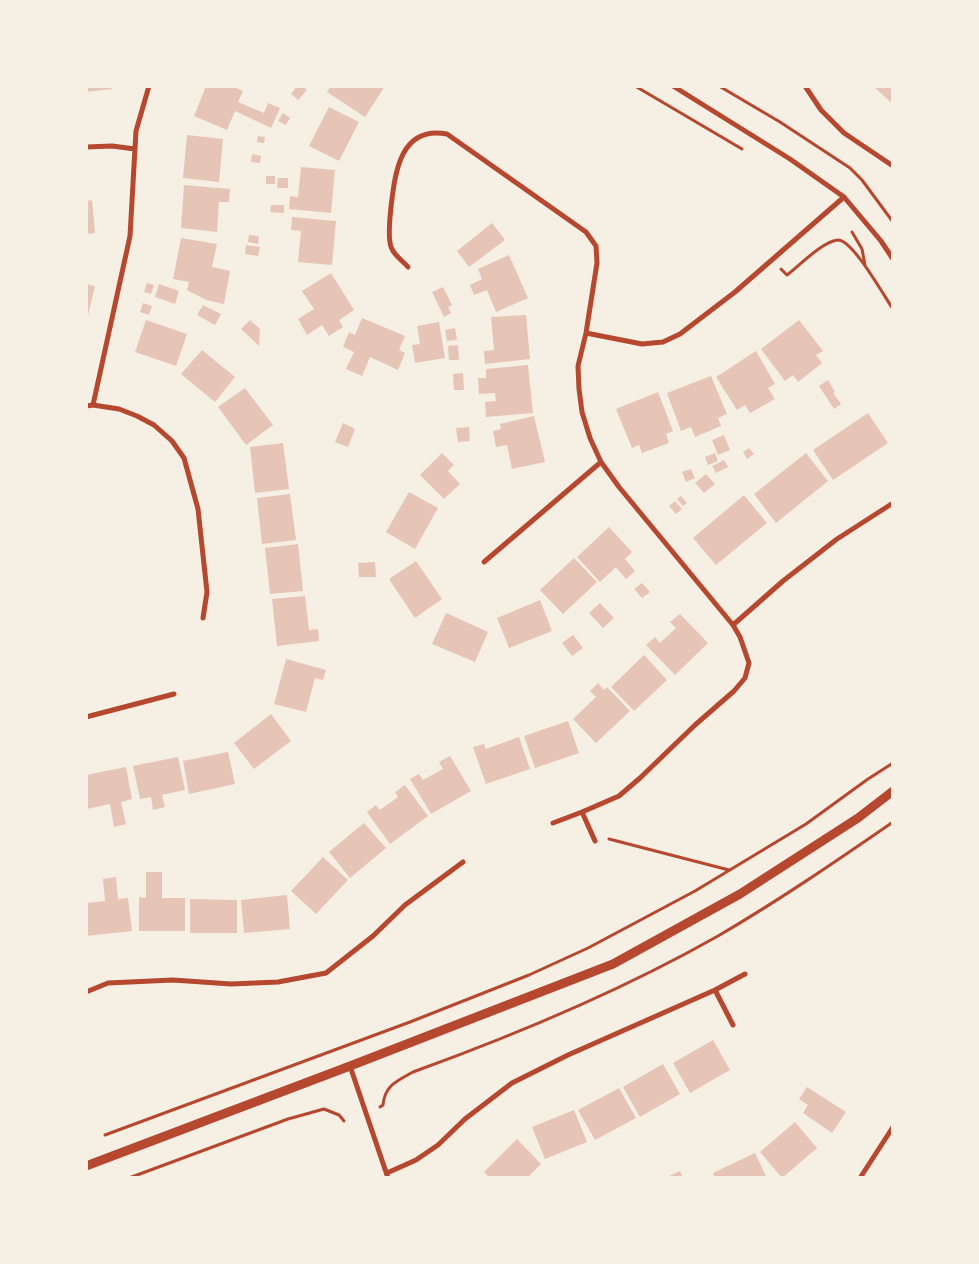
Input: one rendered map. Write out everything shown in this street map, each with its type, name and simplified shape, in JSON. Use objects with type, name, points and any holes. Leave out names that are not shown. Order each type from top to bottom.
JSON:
[{"type":"street","points":[[93,405],[130,236],[135,148],[138,126],[148,86]]},
{"type":"street","points":[[673,86],[790,159],[844,198],[881,241],[893,260]]},
{"type":"street","points":[[805,86],[821,110],[844,133],[893,166]]},
{"type":"street","points":[[408,267],[391,248],[389,223],[394,178],[399,161],[414,139],[422,134],[434,131],[447,134],[586,232],[596,246],[597,263],[586,333],[578,366],[578,389],[582,412],[590,438],[601,462],[634,506],[733,625],[740,637],[749,663],[745,678],[721,704],[695,725],[619,796],[553,823]]},
{"type":"street","points":[[86,147],[112,146],[135,148]]},
{"type":"street","points":[[586,333],[642,344],[663,342],[680,334],[699,321],[844,198]]},
{"type":"street","points":[[86,406],[93,405],[119,409],[154,425],[172,441],[184,458],[198,509],[207,592],[203,618]]},
{"type":"street","points":[[484,562],[601,462]]},
{"type":"street","points":[[733,625],[783,581],[822,551],[893,503]]},
{"type":"street","points":[[86,717],[174,694]]},
{"type":"street","points":[[86,1166],[613,964],[740,894],[858,818],[893,791]]},
{"type":"street","points":[[582,812],[595,841]]},
{"type":"street","points":[[86,992],[108,983],[174,980],[230,984],[278,982],[326,973],[372,936],[406,905],[463,862]]},
{"type":"street","points":[[350,1066],[387,1176],[438,1145],[465,1119],[512,1083],[568,1055],[714,990],[745,974]]},
{"type":"street","points":[[714,990],[733,1025]]},
{"type":"street","points":[[860,1178],[893,1127]]},
{"type":"path","points":[[635,86],[748,153]]},
{"type":"path","points":[[719,86],[844,163],[862,180],[893,222]]},
{"type":"path","points":[[830,209],[852,232],[862,249],[865,265]]},
{"type":"path","points":[[772,260],[787,275],[822,246],[840,240],[846,242],[865,265],[893,309]]},
{"type":"path","points":[[105,1135],[410,1022],[529,974],[617,933],[695,891],[806,824],[893,762]]},
{"type":"path","points":[[592,834],[729,870]]},
{"type":"path","points":[[129,1178],[288,1119],[324,1109],[339,1115],[344,1121]]},
{"type":"building","points":[[86,86],[111,86],[112,89],[86,92]]},
{"type":"building","points":[[206,86],[232,86],[243,91],[238,102],[264,113],[268,103],[280,108],[271,128],[235,111],[227,130],[194,116]]},
{"type":"building","points":[[297,86],[303,86],[307,90],[298,100],[291,94]]},
{"type":"building","points":[[331,86],[385,86],[365,117],[327,92]]},
{"type":"building","points":[[873,86],[893,86],[893,104],[884,96]]},
{"type":"building","points":[[329,107],[359,122],[339,161],[309,146]]},
{"type":"building","points":[[283,113],[290,118],[286,125],[278,121]]},
{"type":"building","points":[[187,135],[223,139],[219,182],[183,178]]},
{"type":"building","points":[[258,136],[265,137],[264,143],[257,142]]},
{"type":"building","points":[[252,154],[261,156],[260,163],[251,162]]},
{"type":"building","points":[[301,167],[335,170],[331,213],[289,209],[290,196],[298,197]]},
{"type":"building","points":[[266,176],[275,176],[275,184],[266,184]]},
{"type":"building","points":[[278,178],[288,178],[288,188],[277,188]]},
{"type":"building","points":[[184,185],[230,189],[229,202],[219,202],[217,232],[181,228]]},
{"type":"building","points":[[92,200],[95,233],[86,234],[86,201]]},
{"type":"building","points":[[271,205],[284,205],[284,213],[270,212]]},
{"type":"building","points":[[292,217],[336,221],[332,265],[298,262],[301,231],[291,230]]},
{"type":"building","points":[[492,223],[505,240],[469,267],[457,251]]},
{"type":"building","points":[[249,235],[259,236],[258,244],[248,242]]},
{"type":"building","points":[[181,238],[217,244],[212,267],[230,271],[224,304],[206,300],[187,290],[189,282],[173,279]]},
{"type":"building","points":[[246,245],[260,247],[258,256],[245,254]]},
{"type":"building","points":[[509,255],[528,298],[496,312],[487,290],[474,295],[470,285],[482,279],[478,269]]},
{"type":"building","points":[[331,273],[354,310],[339,320],[343,327],[329,336],[322,325],[307,335],[298,319],[314,309],[302,291]]},
{"type":"building","points":[[147,283],[154,285],[151,294],[144,292]]},
{"type":"building","points":[[86,284],[95,286],[88,315],[86,314]]},
{"type":"building","points":[[159,284],[179,291],[175,304],[155,297]]},
{"type":"building","points":[[443,287],[452,305],[448,307],[451,313],[444,317],[432,292]]},
{"type":"building","points":[[143,303],[152,306],[149,315],[140,312]]},
{"type":"building","points":[[203,305],[221,314],[215,325],[197,315]]},
{"type":"building","points":[[526,315],[530,359],[485,364],[484,351],[494,350],[491,317]]},
{"type":"building","points":[[362,318],[405,336],[399,350],[405,353],[398,370],[370,357],[362,376],[346,369],[354,352],[343,347],[349,332],[355,335]]},
{"type":"building","points":[[146,320],[187,334],[176,366],[135,352]]},
{"type":"building","points":[[250,320],[260,329],[259,346],[241,329]]},
{"type":"building","points":[[799,320],[823,351],[816,355],[822,363],[798,382],[793,375],[785,381],[761,349]]},
{"type":"building","points":[[439,322],[445,358],[415,363],[412,345],[420,344],[417,326]]},
{"type":"building","points":[[455,328],[457,340],[447,341],[445,330]]},
{"type":"building","points":[[458,345],[459,360],[449,360],[448,346]]},
{"type":"building","points":[[202,350],[235,377],[215,402],[181,374]]},
{"type":"building","points":[[756,351],[775,384],[768,388],[775,399],[750,413],[745,405],[737,410],[716,377]]},
{"type":"building","points":[[528,365],[533,413],[486,417],[485,402],[496,401],[495,393],[479,394],[478,378],[486,378],[486,369]]},
{"type":"building","points":[[463,373],[464,390],[454,390],[453,374]]},
{"type":"building","points":[[711,376],[727,414],[718,418],[721,426],[695,437],[691,427],[681,431],[667,393]]},
{"type":"building","points":[[828,380],[835,392],[833,393],[841,404],[834,409],[819,386]]},
{"type":"building","points":[[245,388],[273,425],[246,445],[218,407]]},
{"type":"building","points":[[658,392],[673,431],[666,434],[669,443],[642,453],[639,445],[632,448],[616,409]]},
{"type":"building","points":[[868,413],[888,443],[833,480],[813,450]]},
{"type":"building","points":[[534,416],[545,462],[512,469],[507,445],[496,447],[493,431],[501,429],[500,424]]},
{"type":"building","points":[[343,423],[355,429],[348,447],[335,442]]},
{"type":"building","points":[[469,427],[470,441],[458,442],[456,428]]},
{"type":"building","points":[[724,435],[730,450],[718,455],[712,440]]},
{"type":"building","points":[[283,443],[289,489],[255,493],[250,447]]},
{"type":"building","points":[[749,448],[754,454],[747,459],[743,452]]},
{"type":"building","points":[[442,453],[454,465],[448,471],[460,484],[444,499],[420,475]]},
{"type":"building","points":[[715,453],[718,461],[708,465],[705,457]]},
{"type":"building","points":[[806,453],[828,481],[776,523],[754,494]]},
{"type":"building","points":[[724,460],[728,467],[716,473],[712,466]]},
{"type":"building","points":[[691,469],[695,478],[686,482],[682,472]]},
{"type":"building","points":[[706,474],[715,484],[704,493],[695,483]]},
{"type":"building","points":[[409,492],[438,508],[415,549],[386,532]]},
{"type":"building","points":[[290,494],[296,540],[262,544],[257,498]]},
{"type":"building","points":[[744,495],[767,523],[716,565],[693,538]]},
{"type":"building","points":[[681,496],[687,503],[683,506],[677,499]]},
{"type":"building","points":[[675,501],[682,509],[676,514],[669,506]]},
{"type":"building","points":[[609,527],[632,552],[625,559],[635,571],[626,579],[616,567],[600,582],[577,557]]},
{"type":"building","points":[[298,544],[303,591],[270,594],[265,548]]},
{"type":"building","points":[[574,558],[597,582],[563,614],[540,590]]},
{"type":"building","points":[[416,561],[442,599],[415,618],[389,579]]},
{"type":"building","points":[[375,562],[376,577],[359,577],[358,563]]},
{"type":"building","points":[[642,583],[650,592],[642,598],[634,589]]},
{"type":"building","points":[[305,596],[309,630],[318,629],[319,641],[277,646],[272,599]]},
{"type":"building","points":[[540,600],[552,631],[509,648],[497,618]]},
{"type":"building","points":[[600,603],[614,618],[603,628],[589,613]]},
{"type":"building","points":[[446,613],[488,632],[475,662],[432,644]]},
{"type":"building","points":[[680,614],[708,643],[675,675],[646,645],[655,637],[660,643],[676,628],[670,622]]},
{"type":"building","points":[[573,635],[583,648],[572,656],[562,643]]},
{"type":"building","points":[[644,655],[667,680],[634,711],[611,687]]},
{"type":"building","points":[[286,659],[326,670],[323,680],[315,678],[306,712],[274,704]]},
{"type":"building","points":[[598,683],[604,690],[607,687],[630,711],[596,743],[573,719],[596,697],[590,691]]},
{"type":"building","points":[[271,714],[291,741],[254,769],[234,743]]},
{"type":"building","points":[[568,721],[579,753],[535,768],[524,736]]},
{"type":"building","points":[[519,737],[530,769],[486,784],[473,747],[484,744],[486,749]]},
{"type":"building","points":[[228,752],[235,784],[189,794],[183,761]]},
{"type":"building","points":[[450,756],[471,791],[431,814],[410,779],[419,774],[423,780],[443,769],[439,762]]},
{"type":"building","points":[[178,757],[185,790],[162,795],[165,807],[153,810],[151,797],[140,799],[133,766]]},
{"type":"building","points":[[126,767],[132,799],[121,802],[126,824],[114,827],[110,804],[87,809],[86,775]]},
{"type":"building","points":[[405,785],[428,816],[390,844],[367,812],[376,805],[380,810],[398,797],[395,792]]},
{"type":"building","points":[[364,823],[386,848],[350,878],[329,852]]},
{"type":"building","points":[[323,857],[348,880],[316,914],[291,891]]},
{"type":"building","points":[[146,872],[162,872],[162,898],[185,898],[185,931],[139,931],[139,897],[146,898]]},
{"type":"building","points":[[116,877],[118,899],[128,898],[132,931],[86,936],[86,903],[105,901],[103,879]]},
{"type":"building","points":[[287,895],[290,929],[244,933],[241,900]]},
{"type":"building","points":[[190,899],[237,900],[237,933],[190,933]]},
{"type":"building","points":[[713,1040],[730,1070],[690,1093],[673,1063]]},
{"type":"building","points":[[663,1064],[680,1094],[640,1117],[623,1087]]},
{"type":"building","points":[[807,1087],[846,1112],[832,1133],[803,1113],[808,1105],[799,1099]]},
{"type":"building","points":[[619,1088],[636,1118],[595,1140],[578,1110]]},
{"type":"building","points":[[574,1110],[587,1142],[545,1159],[532,1127]]},
{"type":"building","points":[[795,1122],[817,1148],[782,1178],[760,1152]]},
{"type":"building","points":[[517,1139],[541,1164],[527,1178],[490,1178],[484,1172]]},
{"type":"building","points":[[755,1153],[767,1178],[715,1178],[713,1173]]},
{"type":"building","points":[[680,1171],[683,1178],[665,1178]]}]
